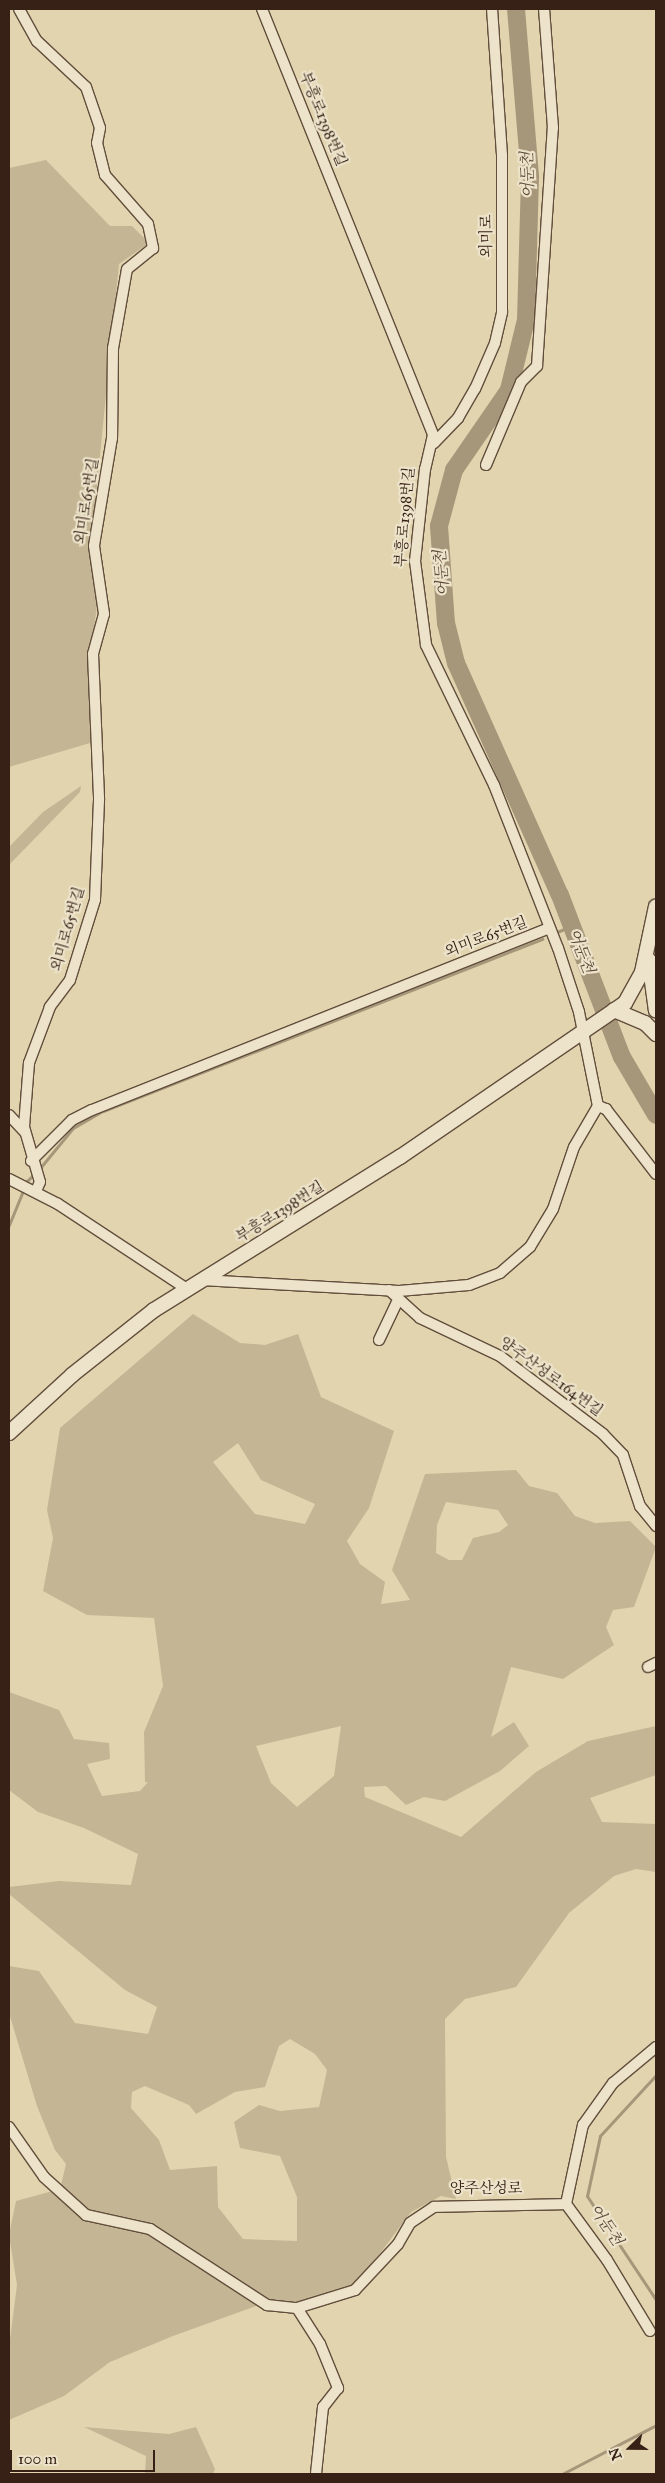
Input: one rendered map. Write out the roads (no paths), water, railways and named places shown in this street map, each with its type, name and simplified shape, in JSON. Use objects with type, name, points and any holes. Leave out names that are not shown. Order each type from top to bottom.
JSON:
[{"type":"street","name":"외미로65번길","points":[[19,9],[37,41],[86,87],[100,128],[97,144],[106,175],[114,190],[134,206],[148,224],[153,248],[126,269],[113,348],[112,438],[94,546],[104,614],[93,654],[99,800],[95,900],[70,980],[50,1006],[31,1056],[24,1132],[34,1169]]},
{"type":"street","name":"부흥로1398번길","points":[[262,9],[434,443],[425,469],[415,560],[426,645],[494,785],[549,928],[583,1029],[598,1106]]},
{"type":"street","name":"외미로","points":[[434,443],[458,418],[476,389],[495,343],[502,312],[502,155],[492,9]]},
{"type":"street","points":[[486,465],[522,382],[537,366],[553,128],[544,9]]},
{"type":"street","points":[[656,906],[651,935],[636,986],[656,1024]]},
{"type":"street","name":"외미로65번길","points":[[29,1188],[34,1169],[72,1120],[92,1110],[549,928]]},
{"type":"street","points":[[651,935],[651,990],[656,1011]]},
{"type":"street","name":"부흥로1398번길","points":[[9,1433],[115,1339],[200,1280],[400,1157],[583,1029],[614,1010],[632,996],[636,986]]},
{"type":"street","points":[[614,1010],[644,1024],[656,1034]]},
{"type":"street","points":[[200,1280],[395,1294],[469,1285],[500,1273],[530,1246],[554,1209],[574,1147],[598,1106],[606,1109],[656,1174]]},
{"type":"street","name":"외미로65번길","points":[[9,1115],[24,1132]]},
{"type":"street","points":[[9,1179],[29,1188],[187,1289]]},
{"type":"street","points":[[379,1340],[395,1294]]},
{"type":"street","name":"양주산성로164번길","points":[[395,1294],[420,1318],[500,1356],[603,1434],[623,1455],[640,1506],[656,1526]]},
{"type":"street","points":[[650,2331],[612,2266],[566,2204],[583,2125],[613,2083],[656,2047]]},
{"type":"street","name":"양주산성로","points":[[9,2127],[44,2177],[86,2215],[150,2229],[267,2306],[297,2308],[355,2290],[398,2244],[410,2222],[434,2207],[566,2204]]},
{"type":"street","points":[[297,2308],[320,2344],[338,2388],[323,2407],[316,2474]]},
{"type":"waterway","name":"어둔천","points":[[516,9],[530,177],[526,320],[509,390],[454,470],[439,526],[446,623],[456,663],[560,895],[622,1057],[656,1115]]},
{"type":"waterway","points":[[557,932],[571,926]]},
{"type":"waterway","points":[[40,1168],[73,1128],[103,1111],[543,939]]},
{"type":"waterway","points":[[9,1225],[27,1181],[35,1173]]},
{"type":"waterway","name":"어둔천","points":[[656,2075],[600,2136],[587,2196],[656,2300]]},
{"type":"waterway","name":"어둔천","points":[[562,2474],[656,2425]]}]
